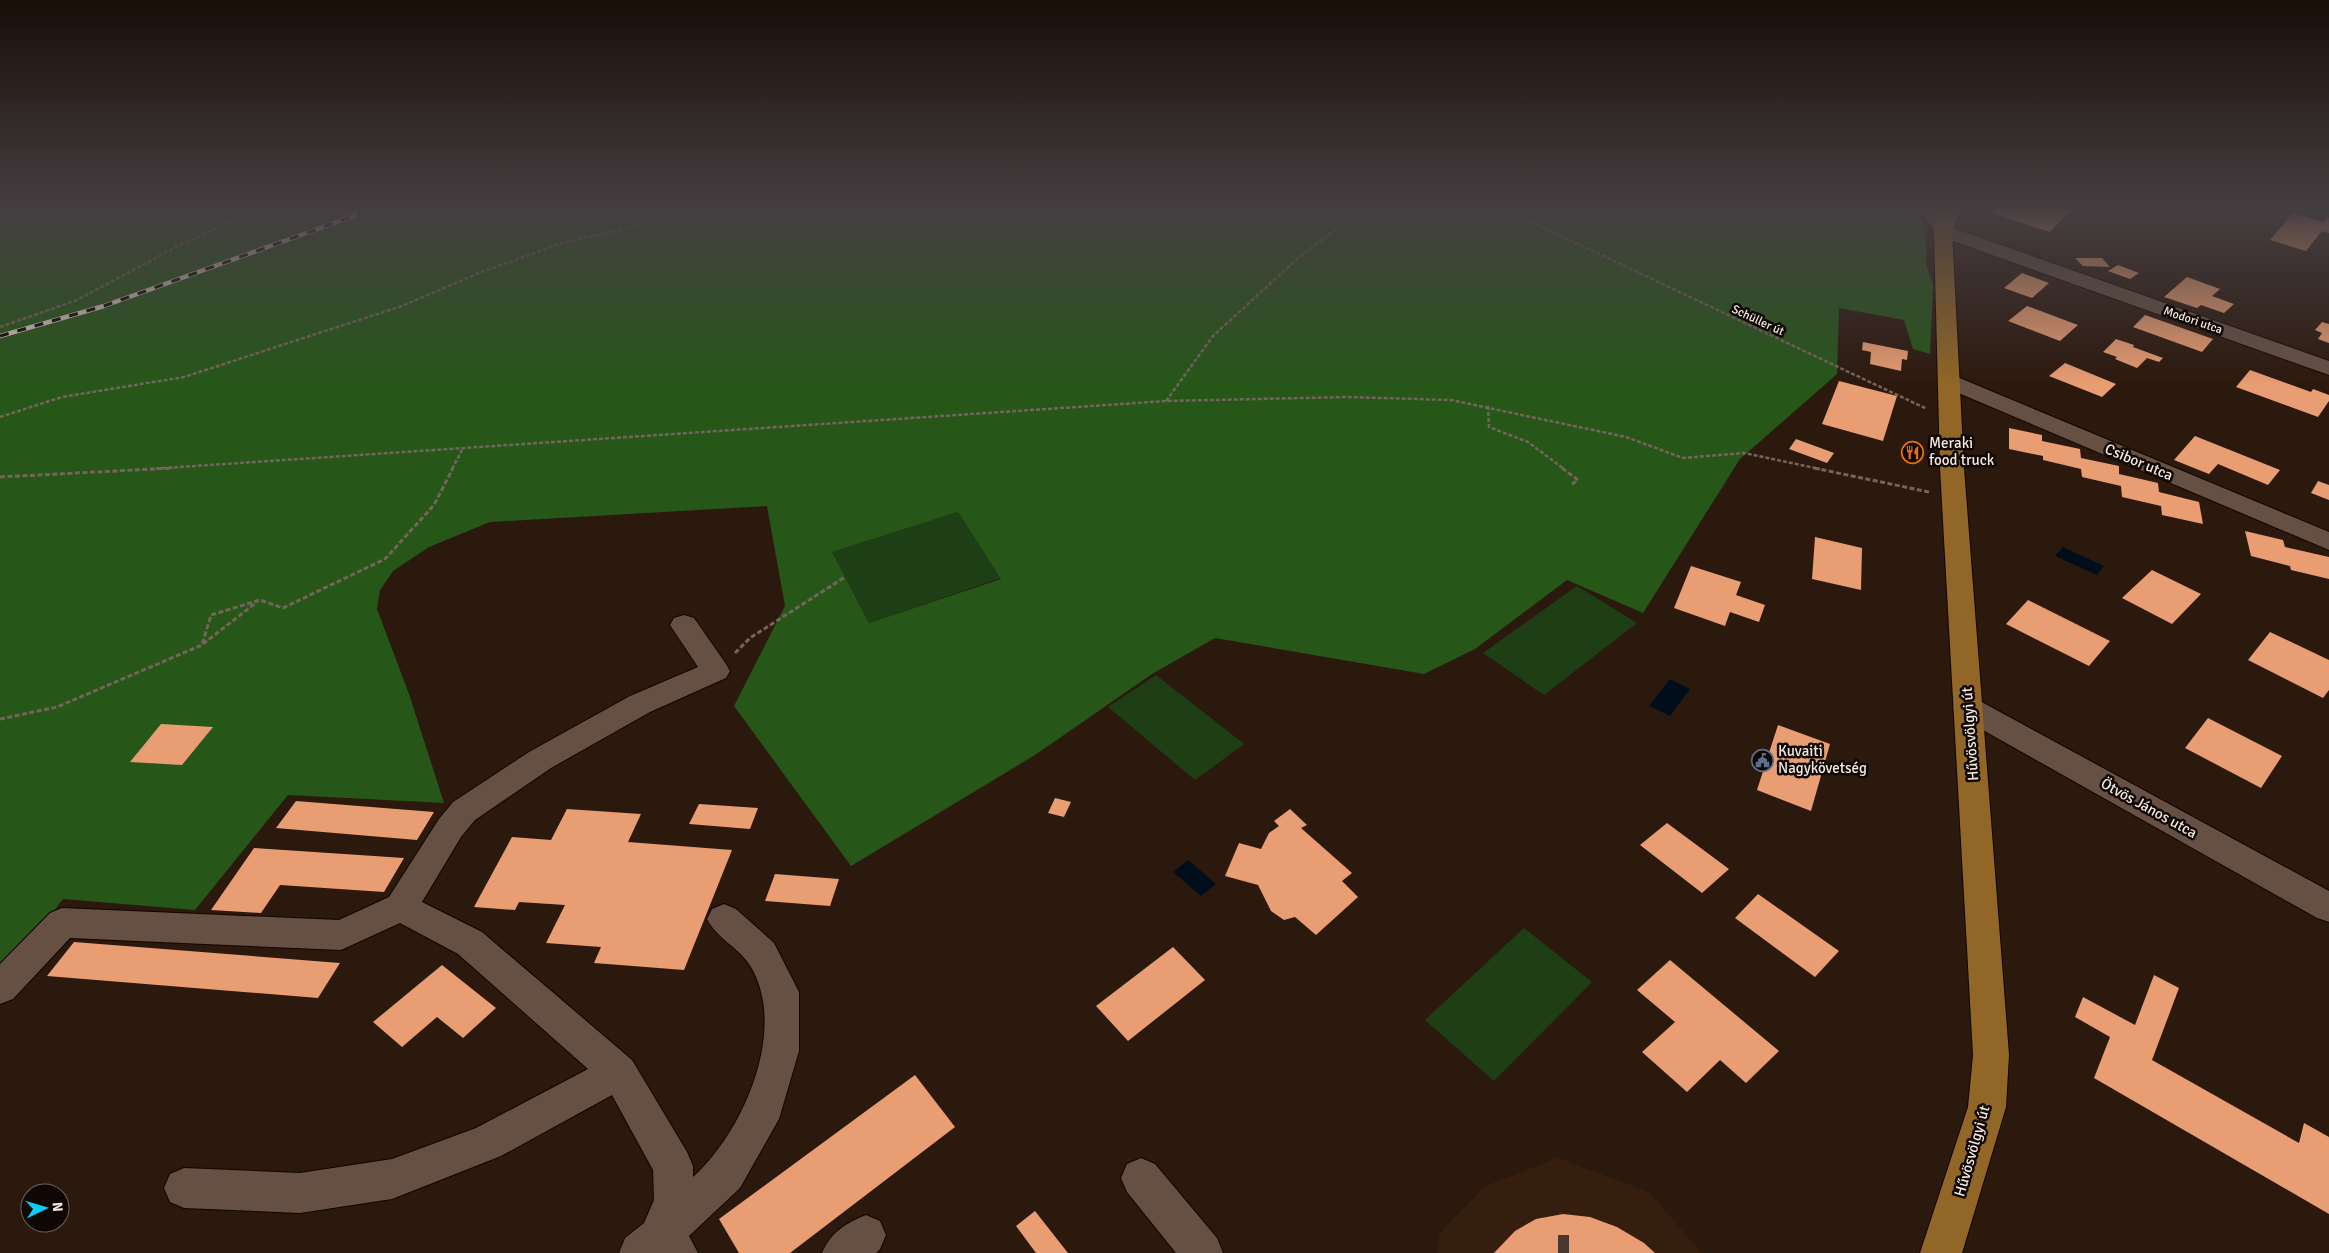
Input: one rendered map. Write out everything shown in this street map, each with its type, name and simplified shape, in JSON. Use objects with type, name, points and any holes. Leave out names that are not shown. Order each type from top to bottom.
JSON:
[{"type":"main road","name":"Hűvösvölgyi út","points":[[1941,1253],[1987,1107],[1991,1055],[1954,498],[1945,267]]},
{"type":"street","name":"Modori utca","points":[[2044,267],[2329,368]]},
{"type":"street","name":"Csibor utca","points":[[1950,381],[2329,542]]},
{"type":"street","points":[[0,988],[62,922],[341,935],[401,907],[450,828],[464,811],[540,760],[623,714],[716,671],[684,625]]},
{"type":"street","name":"Ötvös János utca","points":[[1968,708],[2329,908]]},
{"type":"street","points":[[401,907],[470,943],[618,1072],[674,1166],[674,1202],[658,1248]]},
{"type":"street","points":[[658,1248],[726,1174],[766,1106],[781,1051],[781,992],[762,954],[724,918]]},
{"type":"street","points":[[184,1188],[300,1193],[392,1179],[487,1143],[618,1072]]},
{"type":"street","points":[[1141,1178],[1202,1253]]},
{"type":"path","points":[[0,326],[77,300],[138,267]]},
{"type":"path","points":[[0,417],[62,396],[184,377],[402,306],[494,267]]},
{"type":"path","points":[[1166,401],[1213,336],[1288,267]]},
{"type":"path","name":"Schüller út","points":[[1628,267],[1950,420]]},
{"type":"path","points":[[0,477],[262,463],[1166,401],[1347,397],[1451,400],[1488,406],[1626,438],[1683,458],[1744,453],[1954,498]]},
{"type":"path","points":[[1488,406],[1489,427],[1528,442],[1578,480],[1572,484]]},
{"type":"path","points":[[202,644],[211,615],[260,600],[282,608],[385,559],[434,505],[463,449]]},
{"type":"path","points":[[716,671],[750,638],[845,577]]},
{"type":"path","points":[[0,719],[57,707],[202,644],[260,600]]},
{"type":"shaded area","points":[[1558,1158],[1649,1192],[1702,1253],[1438,1253],[1439,1234],[1485,1186]]},
{"type":"green space","points":[[0,267],[1927,267],[1933,285],[1930,354],[1913,349],[1904,320],[1839,308],[1837,374],[1740,459],[1643,613],[1567,580],[1475,649],[1424,674],[1215,638],[1152,674],[1035,755],[851,866],[734,706],[785,606],[767,506],[490,522],[429,547],[393,571],[380,590],[377,609],[409,694],[444,803],[288,795],[195,910],[63,899],[0,981]],"holes":[[[958,512],[1001,579],[869,623],[832,552]]]},
{"type":"green space","points":[[958,512],[1001,578],[869,623],[832,552]]},
{"type":"green space","points":[[1577,586],[1637,623],[1544,695],[1483,653]]},
{"type":"green space","points":[[1156,675],[1244,744],[1195,780],[1108,707]]},
{"type":"green space","points":[[1524,928],[1592,982],[1494,1081],[1425,1020]]},
{"type":"water","points":[[2063,547],[2104,566],[2097,575],[2055,556]]},
{"type":"water","points":[[1670,679],[1690,689],[1670,716],[1649,706]]},
{"type":"water","points":[[1188,860],[1216,884],[1201,896],[1173,872]]},
{"type":"building","points":[[2114,267],[2124,267],[2139,273],[2130,279],[2108,271]]},
{"type":"building","points":[[2022,273],[2049,283],[2032,298],[2004,288]]},
{"type":"building","points":[[2187,277],[2220,289],[2212,296],[2234,304],[2224,313],[2201,305],[2197,308],[2164,297]]},
{"type":"building","points":[[2027,306],[2078,325],[2060,341],[2008,321]]},
{"type":"building","points":[[2145,315],[2213,339],[2202,352],[2133,327]]},
{"type":"building","points":[[2322,322],[2329,324],[2329,343],[2318,339],[2322,333],[2315,330]]},
{"type":"building","points":[[2116,339],[2163,358],[2159,362],[2147,358],[2137,368],[2103,352]]},
{"type":"building","points":[[1863,342],[1908,351],[1907,360],[1902,359],[1901,371],[1870,364],[1871,352],[1862,350]]},
{"type":"building","points":[[2065,363],[2116,384],[2102,397],[2049,376]]},
{"type":"building","points":[[2250,370],[2311,392],[2313,389],[2329,395],[2329,401],[2318,417],[2236,387]]},
{"type":"building","points":[[1839,381],[1897,396],[1883,441],[1822,424]]},
{"type":"building","points":[[2009,428],[2042,435],[2042,441],[2080,449],[2081,458],[2119,466],[2119,474],[2158,483],[2159,492],[2199,502],[2203,524],[2162,515],[2161,506],[2122,497],[2121,486],[2082,477],[2081,469],[2043,460],[2043,456],[2009,449]]},
{"type":"building","points":[[2195,436],[2280,470],[2268,485],[2218,464],[2209,474],[2174,460]]},
{"type":"building","points":[[1796,439],[1834,453],[1827,463],[1789,449]]},
{"type":"building","points":[[2318,481],[2329,485],[2329,500],[2311,493]]},
{"type":"building","points":[[2245,531],[2283,540],[2285,547],[2329,557],[2329,579],[2291,570],[2290,566],[2251,556]]},
{"type":"building","points":[[1815,537],[1862,548],[1861,590],[1812,579]]},
{"type":"building","points":[[1691,566],[1741,582],[1736,595],[1765,605],[1759,622],[1730,612],[1725,626],[1674,608]]},
{"type":"building","points":[[2152,570],[2201,594],[2172,624],[2122,598]]},
{"type":"building","points":[[2028,600],[2110,641],[2089,666],[2006,624]]},
{"type":"building","points":[[2270,632],[2329,660],[2329,690],[2323,698],[2248,660]]},
{"type":"building","points":[[2208,718],[2282,756],[2261,788],[2185,748]]},
{"type":"building","points":[[161,724],[213,727],[182,765],[130,762]]},
{"type":"building","points":[[1778,725],[1830,744],[1811,811],[1757,790]]},
{"type":"building","points":[[1055,798],[1071,802],[1064,817],[1048,813]]},
{"type":"building","points":[[296,801],[434,812],[417,840],[276,828]]},
{"type":"building","points":[[699,804],[758,808],[750,829],[689,824]]},
{"type":"building","points":[[567,809],[641,814],[628,842],[732,850],[684,970],[594,963],[601,947],[546,943],[565,905],[519,902],[515,910],[474,907],[512,837],[551,840]]},
{"type":"building","points":[[1290,809],[1307,825],[1301,828],[1352,873],[1342,881],[1358,897],[1316,935],[1295,917],[1284,920],[1271,911],[1258,885],[1225,876],[1239,843],[1261,849],[1269,833],[1279,826],[1274,821]]},
{"type":"building","points":[[1667,823],[1729,869],[1702,893],[1640,845]]},
{"type":"building","points":[[254,848],[404,858],[384,892],[280,885],[261,913],[211,910]]},
{"type":"building","points":[[775,874],[839,879],[830,906],[765,901]]},
{"type":"building","points":[[1758,894],[1839,951],[1815,977],[1735,918]]},
{"type":"building","points":[[74,942],[340,963],[318,998],[47,976]]},
{"type":"building","points":[[1173,947],[1205,980],[1128,1041],[1096,1006]]},
{"type":"building","points":[[1670,960],[1779,1051],[1746,1083],[1720,1060],[1687,1092],[1642,1052],[1675,1022],[1637,990]]},
{"type":"building","points":[[442,965],[496,1008],[463,1038],[437,1017],[402,1047],[373,1022]]},
{"type":"building","points":[[2154,975],[2179,988],[2152,1060],[2299,1143],[2304,1123],[2329,1137],[2329,1214],[2094,1078],[2110,1037],[2075,1017],[2083,997],[2135,1025]]},
{"type":"building","points":[[915,1075],[955,1127],[790,1253],[739,1253],[719,1219]]},
{"type":"building","points":[[1035,1211],[1068,1253],[1036,1253],[1016,1226]]},
{"type":"building","points":[[1563,1214],[1590,1217],[1617,1227],[1644,1243],[1655,1253],[1494,1253],[1515,1231],[1536,1219]]},
{"type":"tunnel","points":[[1558,1253],[1569,1253]]},
{"type":"railway","points":[[0,336],[104,306],[211,267]]},
{"type":"place","name":"Meraki food truck","points":[[1913,452]]},
{"type":"place","name":"Kuvaiti Nagykövetség","points":[[1762,760]]}]
